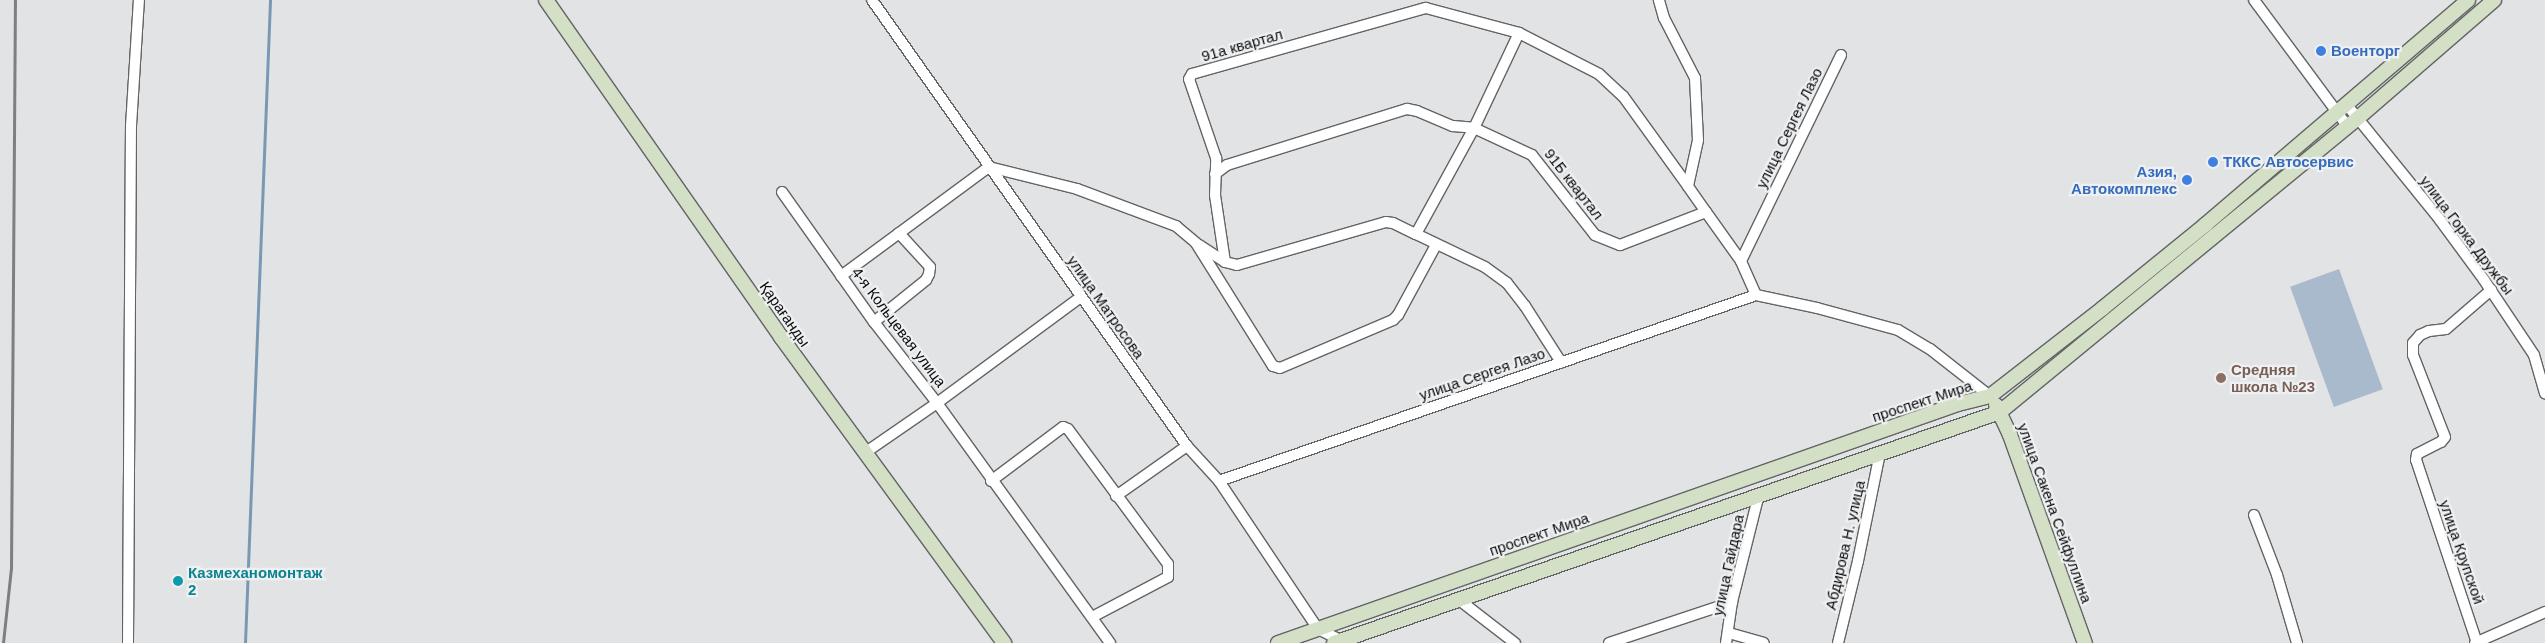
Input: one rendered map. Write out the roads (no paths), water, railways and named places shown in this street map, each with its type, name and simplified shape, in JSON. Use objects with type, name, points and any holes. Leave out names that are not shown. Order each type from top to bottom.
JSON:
[{"type":"main road","name":"Қарағанды","points":[[546,0],[781,337],[1004,643]]},
{"type":"main road","name":"проспект Мира","points":[[1278,643],[1958,404],[1990,396],[2103,308],[2342,109],[2468,0]]},
{"type":"main road","points":[[1340,642],[1759,494],[2000,412],[2353,122],[2494,0]]},
{"type":"main road","name":"улица Сакена Сейфуллина","points":[[1990,396],[2000,412],[2085,643]]},
{"type":"street","points":[[128,643],[131,126],[139,0]]},
{"type":"street","name":"улица Матросова","points":[[872,0],[1187,446],[1219,481],[1318,629]]},
{"type":"street","points":[[1659,0],[1664,18],[1696,78],[1698,140],[1688,186]]},
{"type":"street","name":"улица Горка Дружбы","points":[[2254,0],[2342,109],[2440,220],[2534,355],[2545,392]]},
{"type":"street","name":"91а квартал","points":[[1225,262],[1217,212],[1216,158],[1189,79],[1192,74],[1426,8],[1519,33]]},
{"type":"street","points":[[1416,234],[1474,128],[1519,33],[1599,74],[1623,96],[1741,261],[1756,295],[1817,308],[1898,330],[1930,349],[1990,396]]},
{"type":"street","name":"улица Сергея Лазо","points":[[1741,261],[1841,55]]},
{"type":"street","points":[[1215,174],[1227,165],[1407,109],[1417,110],[1453,126],[1474,128]]},
{"type":"street","name":"91Б квартал","points":[[1474,128],[1532,155],[1595,235],[1620,245],[1706,212]]},
{"type":"street","points":[[841,276],[989,167],[1077,189],[1123,205],[1176,226],[1196,243],[1225,262],[1237,265],[1386,222],[1393,223],[1485,267],[1507,283],[1525,306],[1561,362]]},
{"type":"street","name":"4-я Кольцевая улица","points":[[782,192],[874,322],[937,403],[1110,643]]},
{"type":"street","points":[[874,322],[926,280],[929,274],[930,267],[899,233]]},
{"type":"street","points":[[1196,243],[1273,366],[1280,368],[1393,320],[1398,315],[1436,245]]},
{"type":"street","name":"улица Крупской","points":[[2476,643],[2418,471],[2417,454],[2441,442],[2445,436],[2445,430],[2413,355],[2413,343],[2420,335],[2429,331],[2446,329],[2490,290]]},
{"type":"street","name":"улица Сергея Лазо","points":[[1219,481],[1756,295]]},
{"type":"street","points":[[866,452],[937,403],[1081,297]]},
{"type":"street","points":[[991,480],[1063,426],[1068,429],[1168,564],[1168,578],[1092,617]]},
{"type":"street","points":[[1116,496],[1187,446]]},
{"type":"street","name":"Абдирова Н. улица","points":[[1838,643],[1858,561],[1880,453]]},
{"type":"street","name":"улица Гайдара","points":[[1727,638],[1732,602],[1759,494]]},
{"type":"street","points":[[2254,516],[2276,575],[2297,643]]},
{"type":"street","points":[[1458,599],[1514,643]]},
{"type":"street","points":[[1609,643],[1732,602]]},
{"type":"street","points":[[2476,643],[2545,612]]},
{"type":"street","points":[[1318,629],[1340,642]]},
{"type":"street","points":[[1727,638],[1764,643]]},
{"type":"waterway","points":[[245,643],[270,0]]},
{"type":"railway","points":[[3,643],[11,568],[15,0]]},
{"type":"place","name":"Военторг","points":[[2321,51]]},
{"type":"place","name":"ТККС Автосервис","points":[[2213,162]]},
{"type":"place","name":"Азия, Автокомплекс","points":[[2187,180]]},
{"type":"place","name":"Средняя школа №23","points":[[2221,378]]},
{"type":"place","name":"Казмеханомонтаж 2","points":[[178,581]]}]
